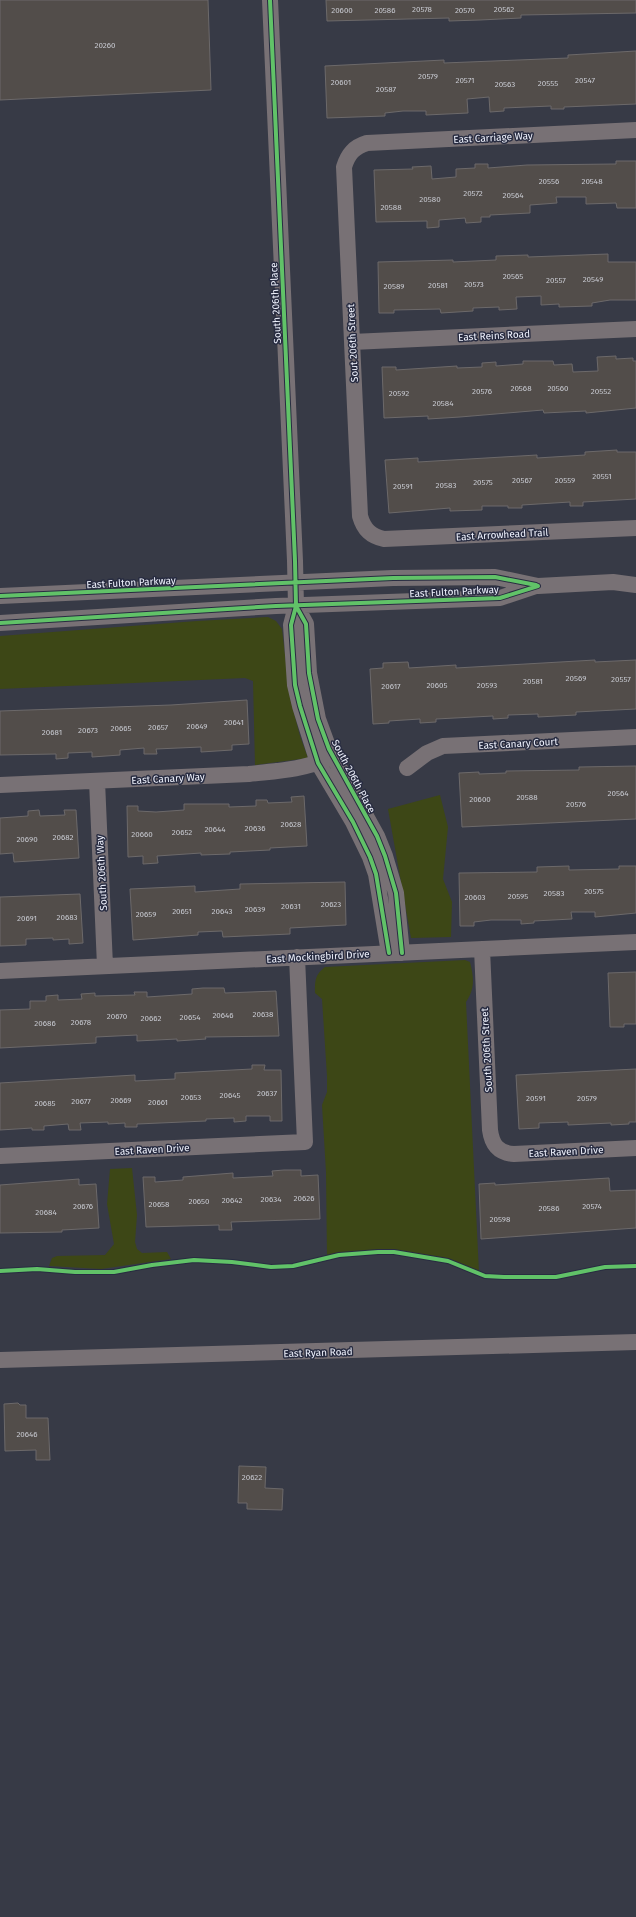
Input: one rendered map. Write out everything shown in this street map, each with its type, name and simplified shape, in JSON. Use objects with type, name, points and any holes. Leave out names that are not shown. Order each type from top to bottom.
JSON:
[{"type":"street","name":"South 206th Place","points":[[270,0],[296,606],[291,625],[295,685],[304,723],[318,763],[353,822],[370,857],[376,874],[396,953]]},
{"type":"street","name":"East Carriage Way","points":[[352,151],[366,142],[636,130]]},
{"type":"street","name":"Sout 206th Street","points":[[352,151],[347,158],[344,167],[360,516],[362,524],[370,534]]},
{"type":"street","name":"East Reins Road","points":[[352,342],[636,329]]},
{"type":"street","name":"East Arrowhead Trail","points":[[370,534],[384,539],[636,528]]},
{"type":"street","name":"East Fulton Parkway","points":[[0,596],[393,578],[495,577],[538,586]]},
{"type":"street","name":"East Fulton Parkway","points":[[0,623],[162,612],[500,598],[538,586],[613,582],[636,577]]},
{"type":"street","name":"East Fulton Parkway","points":[[613,582],[636,585]]},
{"type":"street","name":"South 206th Place","points":[[296,606],[306,624],[309,673],[318,719],[333,756],[376,836],[385,856],[396,894],[396,953]]},
{"type":"street","name":"East Canary Court","points":[[407,768],[428,753],[443,746],[636,737]]},
{"type":"street","name":"East Canary Way","points":[[0,785],[249,774],[318,763],[333,756]]},
{"type":"street","name":"South 206th Way","points":[[97,781],[105,966]]},
{"type":"street","name":"East Mockingbird Drive","points":[[0,970],[636,942]]},
{"type":"street","name":"South 206th Street","points":[[482,949],[490,1130],[492,1141],[497,1148]]},
{"type":"street","name":"East Raven Drive","points":[[0,1156],[305,1142],[297,957]]},
{"type":"street","name":"East Raven Drive","points":[[497,1148],[507,1153],[514,1154],[636,1148]]},
{"type":"street","name":"East Ryan Road","points":[[0,1360],[636,1342]]},
{"type":"green space","points":[[268,617],[276,621],[282,629],[290,698],[300,736],[308,758],[255,765],[253,681],[245,678],[0,689],[0,636]]},
{"type":"green space","points":[[440,795],[448,827],[443,879],[452,902],[451,937],[411,938],[388,809]]},
{"type":"green space","points":[[465,960],[470,962],[473,978],[471,993],[466,1002],[479,1273],[423,1256],[386,1252],[366,1252],[327,1258],[326,1172],[322,1105],[327,1092],[327,1076],[322,999],[315,993],[317,975],[325,967]]},
{"type":"green space","points":[[132,1168],[137,1215],[135,1242],[137,1249],[142,1253],[167,1252],[171,1259],[101,1269],[49,1266],[52,1258],[57,1256],[105,1255],[114,1244],[107,1204],[110,1169]]},
{"type":"building","points":[[0,0],[208,0],[211,90],[0,100]]},
{"type":"building","points":[[326,0],[636,0],[636,13],[521,15],[521,18],[449,21],[449,18],[327,21]]},
{"type":"building","points":[[636,51],[636,104],[564,107],[564,109],[551,109],[551,106],[504,108],[504,111],[490,112],[489,97],[467,99],[468,113],[426,115],[426,111],[403,111],[385,113],[385,116],[327,118],[325,66],[444,60],[444,63],[568,58],[568,55]]},
{"type":"building","points":[[616,161],[636,161],[636,208],[617,208],[616,203],[586,204],[586,197],[556,197],[557,203],[530,205],[530,213],[490,215],[490,217],[481,217],[481,222],[466,223],[465,218],[439,220],[439,227],[427,228],[427,221],[376,222],[374,170],[413,169],[412,167],[431,166],[432,179],[456,177],[456,169],[475,168],[475,164],[488,164],[488,168],[527,165],[616,164]]},
{"type":"building","points":[[608,254],[608,262],[636,262],[636,300],[610,300],[592,303],[592,306],[559,307],[559,304],[541,305],[541,296],[516,297],[517,309],[499,310],[499,307],[473,308],[473,311],[441,313],[440,309],[394,310],[394,313],[379,313],[378,262],[453,260],[453,262],[496,260],[496,256],[528,255],[528,257]]},
{"type":"building","points":[[616,356],[616,359],[633,358],[633,361],[636,361],[636,408],[586,413],[586,411],[544,413],[543,410],[428,419],[428,416],[384,418],[382,367],[396,367],[396,370],[457,366],[457,368],[482,367],[482,363],[496,362],[496,366],[523,364],[523,361],[553,361],[554,365],[572,364],[573,372],[598,371],[597,357]]},
{"type":"building","points":[[617,450],[617,452],[636,452],[636,499],[583,502],[583,506],[570,506],[570,502],[522,505],[522,508],[508,508],[508,506],[482,506],[482,510],[450,511],[450,508],[389,513],[385,460],[418,458],[418,462],[537,455],[537,458],[585,455],[585,452]]},
{"type":"building","points":[[595,660],[595,662],[636,660],[636,709],[576,712],[576,715],[538,717],[538,714],[508,715],[508,718],[493,719],[493,716],[436,719],[436,722],[420,723],[420,719],[389,721],[389,723],[373,724],[370,669],[383,668],[383,663],[408,662],[409,668],[456,665],[456,668]]},
{"type":"building","points":[[247,700],[249,744],[232,745],[232,750],[201,752],[201,747],[156,749],[157,754],[144,754],[144,748],[120,750],[120,755],[92,757],[92,752],[68,753],[68,758],[56,759],[56,754],[0,755],[0,711],[171,705]]},
{"type":"building","points":[[636,766],[636,819],[462,827],[459,773],[506,773],[506,771],[579,770],[579,767]]},
{"type":"building","points":[[304,796],[307,846],[230,852],[230,854],[201,855],[201,853],[157,856],[158,863],[143,864],[143,856],[128,857],[127,806],[138,806],[138,811],[156,812],[184,810],[184,804],[229,804],[229,807],[256,806],[256,800],[267,800],[268,803],[292,802],[291,797]]},
{"type":"building","points":[[39,810],[40,816],[65,815],[64,810],[76,810],[79,858],[14,862],[13,853],[0,854],[0,818],[28,816],[28,811]]},
{"type":"building","points":[[569,866],[569,870],[619,869],[619,866],[636,866],[636,913],[595,917],[595,912],[571,912],[572,919],[534,921],[534,923],[521,924],[521,920],[491,920],[474,922],[474,926],[460,926],[459,873],[537,872],[537,867]]},
{"type":"building","points":[[345,882],[346,925],[290,928],[290,934],[223,937],[222,931],[198,932],[198,935],[133,940],[130,889],[195,886],[195,892],[240,889],[240,884]]},
{"type":"building","points":[[80,894],[83,943],[69,944],[69,939],[53,940],[53,938],[26,939],[26,945],[0,946],[0,897]]},
{"type":"building","points":[[636,972],[636,1024],[624,1024],[624,1027],[610,1027],[608,973]]},
{"type":"building","points":[[224,988],[225,993],[276,991],[279,1036],[205,1037],[206,1039],[177,1041],[177,1039],[137,1041],[137,1035],[96,1037],[96,1043],[0,1048],[0,1010],[30,1009],[30,1001],[46,1001],[46,996],[58,995],[58,1000],[82,999],[81,994],[95,993],[95,996],[135,995],[134,992],[147,992],[147,997],[192,994],[192,989]]},
{"type":"building","points":[[252,1065],[265,1065],[264,1070],[281,1070],[282,1121],[270,1121],[270,1116],[246,1116],[246,1121],[234,1122],[234,1118],[206,1119],[206,1121],[137,1124],[137,1127],[125,1127],[125,1123],[108,1124],[108,1122],[80,1123],[81,1130],[69,1130],[68,1124],[44,1126],[44,1130],[32,1130],[32,1128],[0,1130],[0,1083],[135,1075],[135,1081],[175,1079],[175,1073],[252,1069]]},
{"type":"building","points":[[636,1069],[636,1122],[611,1125],[611,1123],[568,1125],[568,1122],[539,1123],[539,1128],[519,1129],[516,1075]]},
{"type":"building","points":[[301,1170],[301,1176],[318,1175],[320,1219],[231,1222],[232,1230],[219,1230],[219,1225],[146,1227],[143,1177],[155,1177],[155,1182],[183,1180],[183,1177],[233,1173],[233,1178],[273,1176],[272,1171]]},
{"type":"building","points":[[609,1178],[610,1191],[636,1190],[636,1228],[481,1239],[479,1184],[495,1183],[495,1185]]},
{"type":"building","points":[[79,1179],[79,1185],[96,1184],[99,1228],[62,1230],[62,1232],[0,1233],[0,1185]]},
{"type":"building","points":[[18,1403],[20,1405],[26,1405],[26,1418],[48,1418],[50,1460],[36,1460],[36,1450],[5,1451],[4,1404]]},
{"type":"building","points":[[239,1466],[266,1467],[265,1488],[283,1489],[282,1510],[247,1509],[247,1503],[238,1503]]},
{"type":"cycle path","points":[[270,0],[295,561],[296,606],[291,625],[295,685],[318,763],[353,822],[370,857],[376,874],[389,953]]},
{"type":"cycle path","points":[[0,596],[393,578],[495,577],[536,585]]},
{"type":"cycle path","points":[[0,623],[276,606],[500,598],[538,586]]},
{"type":"cycle path","points":[[296,606],[306,624],[309,673],[318,719],[329,749],[377,836],[385,856],[396,893],[402,953]]},
{"type":"cycle path","points":[[0,1271],[37,1269],[75,1272],[114,1272],[152,1265],[194,1260],[232,1262],[271,1267],[293,1266],[339,1255],[378,1252],[394,1252],[448,1261],[485,1276],[556,1277],[605,1267],[636,1266]]}]
